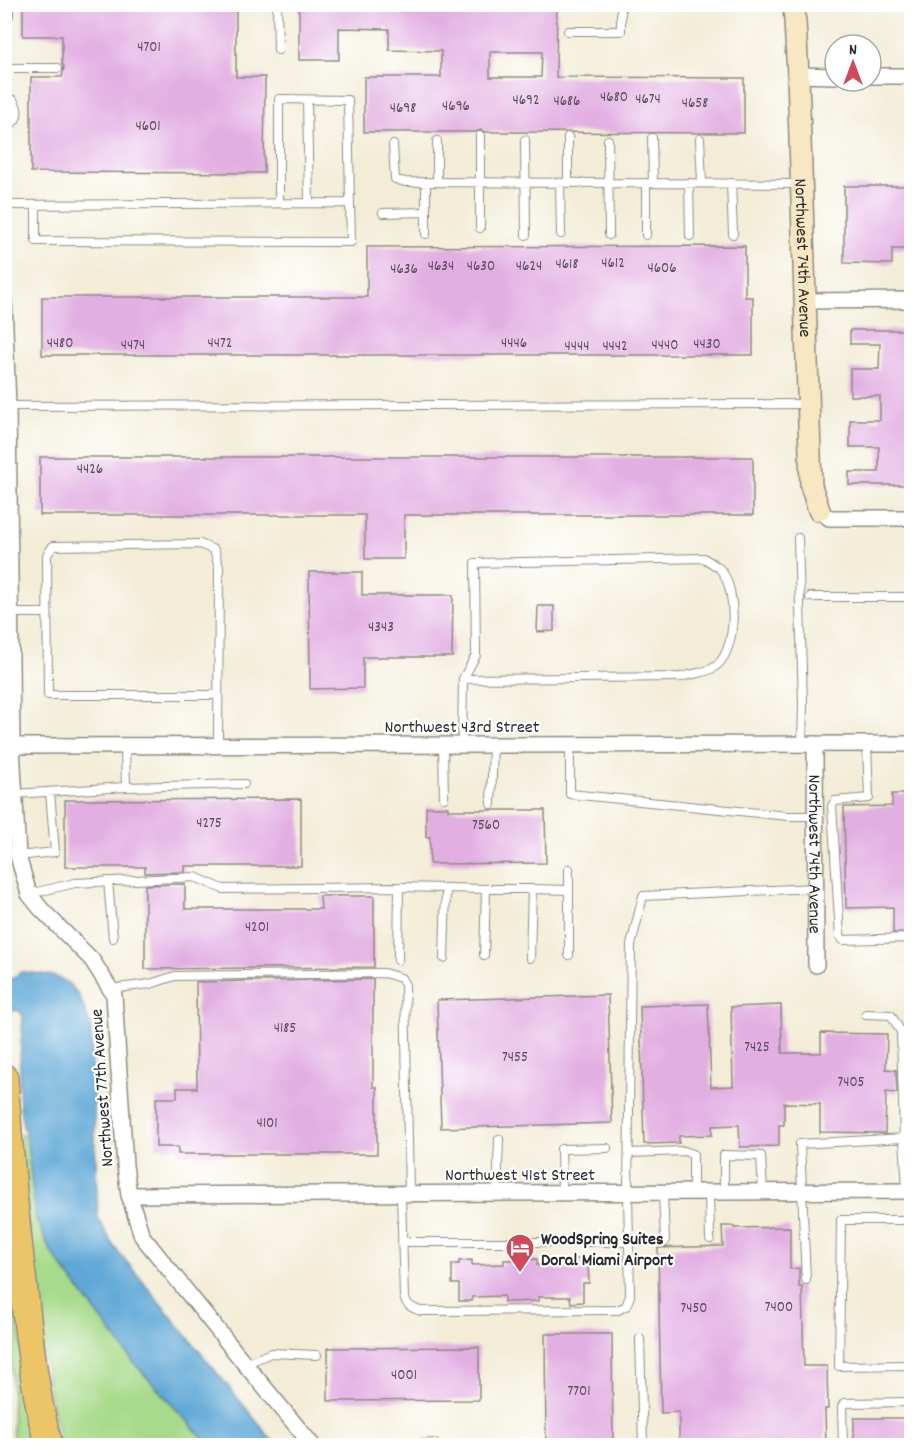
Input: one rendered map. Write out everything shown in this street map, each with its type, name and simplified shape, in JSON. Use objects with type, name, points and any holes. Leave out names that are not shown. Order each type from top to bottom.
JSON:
[{"type":"highway","points":[[4,1078],[27,1323],[38,1394],[50,1446]]},
{"type":"street","name":"Northwest 74th Avenue","points":[[794,4],[811,486],[819,510]]},
{"type":"street","points":[[798,75],[823,76]]},
{"type":"street","points":[[883,76],[912,76]]},
{"type":"street","points":[[804,301],[912,300]]},
{"type":"street","name":"Northwest 77th Avenue","points":[[4,302],[8,406],[12,746],[18,856],[29,894],[92,960],[114,995],[125,1165],[129,1195],[142,1236],[244,1364],[314,1446]]},
{"type":"street","points":[[819,510],[829,518],[912,518]]},
{"type":"street","name":"Northwest 74th Avenue","points":[[809,744],[815,816],[816,965]]},
{"type":"street","name":"Northwest 43rd Street","points":[[12,746],[912,744]]},
{"type":"street","name":"Northwest 41st Street","points":[[129,1195],[909,1191]]},
{"type":"lane","points":[[4,16],[9,16],[9,4]]},
{"type":"lane","points":[[277,4],[278,50]]},
{"type":"lane","points":[[568,31],[621,31],[621,4]]},
{"type":"lane","points":[[4,68],[58,68]]},
{"type":"lane","points":[[4,98],[13,100],[18,107],[18,118],[4,128]]},
{"type":"lane","points":[[36,205],[36,241],[351,242],[348,100],[279,99],[279,203]]},
{"type":"lane","points":[[307,100],[309,203]]},
{"type":"lane","points":[[480,136],[480,228]]},
{"type":"lane","points":[[561,234],[568,137]]},
{"type":"lane","points":[[646,235],[652,138]]},
{"type":"lane","points":[[700,139],[702,183]]},
{"type":"lane","points":[[525,140],[526,235]]},
{"type":"lane","points":[[608,140],[609,235]]},
{"type":"lane","points":[[437,141],[437,182]]},
{"type":"lane","points":[[393,145],[395,179],[426,182],[801,184]]},
{"type":"lane","points":[[426,182],[426,234]]},
{"type":"lane","points":[[689,183],[690,236]]},
{"type":"lane","points":[[731,183],[733,234]]},
{"type":"lane","points":[[4,205],[350,203]]},
{"type":"lane","points":[[383,213],[426,212]]},
{"type":"lane","points":[[8,406],[808,404]]},
{"type":"lane","points":[[798,538],[803,704],[809,744]]},
{"type":"lane","points":[[218,695],[48,695],[47,555],[53,546],[200,544],[213,550],[219,567],[218,746]]},
{"type":"lane","points":[[462,679],[681,677],[713,669],[727,654],[731,637],[732,604],[728,585],[720,569],[705,558],[475,562],[476,655],[462,679],[462,745]]},
{"type":"lane","points":[[810,597],[912,597]]},
{"type":"lane","points":[[11,613],[47,613]]},
{"type":"lane","points":[[443,745],[444,798]]},
{"type":"lane","points":[[491,804],[493,745]]},
{"type":"lane","points":[[570,745],[570,794],[788,816],[815,816]]},
{"type":"lane","points":[[867,745],[869,798],[836,801],[831,806],[840,936],[843,940],[912,938]]},
{"type":"lane","points":[[125,746],[126,787]]},
{"type":"lane","points":[[14,794],[126,787],[244,784]]},
{"type":"lane","points":[[18,856],[55,852],[50,792]]},
{"type":"lane","points":[[569,869],[569,955]]},
{"type":"lane","points":[[29,894],[75,883],[195,878],[223,889],[399,887],[569,890]]},
{"type":"lane","points":[[108,881],[113,938]]},
{"type":"lane","points":[[398,960],[399,887]]},
{"type":"lane","points":[[444,958],[446,888]]},
{"type":"lane","points":[[110,989],[150,984],[175,976],[384,973],[401,978],[405,985],[405,1194],[402,1242],[406,1303],[412,1308],[433,1311],[622,1309],[630,1301],[628,1193],[631,945],[643,896],[816,888]]},
{"type":"lane","points":[[484,955],[486,889]]},
{"type":"lane","points":[[530,958],[532,889]]},
{"type":"lane","points":[[866,1014],[891,1015],[901,1032],[904,1138],[909,1191]]},
{"type":"lane","points":[[806,1280],[800,1144],[904,1138]]},
{"type":"lane","points":[[497,1193],[499,1139]]},
{"type":"lane","points":[[562,1193],[561,1149],[607,1148]]},
{"type":"lane","points":[[629,1153],[684,1151],[693,1154],[710,1239]]},
{"type":"lane","points":[[724,1192],[724,1155],[761,1156],[763,1192]]},
{"type":"lane","points":[[663,1192],[665,1242]]},
{"type":"lane","points":[[912,1220],[841,1220],[838,1366],[912,1365]]},
{"type":"lane","points":[[402,1242],[629,1242]]},
{"type":"lane","points":[[640,1340],[643,1446]]},
{"type":"lane","points":[[244,1364],[271,1353],[317,1354]]},
{"type":"lane","points":[[843,1446],[842,1407],[844,1403],[912,1402]]},
{"type":"lane","points":[[399,1446],[434,1443]]},
{"type":"green space","points":[[20,1135],[26,1135],[36,1219],[134,1363],[209,1445],[61,1445],[39,1330]]},
{"type":"green space","points":[[10,1306],[15,1306],[37,1445],[13,1445]]},
{"type":"water","points":[[21,972],[50,976],[69,984],[81,1000],[91,1027],[98,1218],[113,1245],[276,1445],[209,1445],[134,1363],[51,1252],[36,1219],[26,1135],[20,1109],[19,1077],[23,1017],[20,1011],[5,1010],[5,979],[12,979]]},
{"type":"building","points":[[23,4],[236,4],[236,77],[265,77],[264,173],[31,172],[31,77],[62,77],[64,67],[62,36],[23,36]]},
{"type":"building","points":[[299,4],[339,4],[339,9],[389,9],[389,4],[557,4],[556,77],[744,78],[744,133],[485,132],[481,130],[475,132],[364,132],[364,77],[441,77],[441,51],[389,50],[389,29],[339,28],[339,60],[299,60]],"holes":[[[490,52],[542,52],[541,77],[490,77]]]},
{"type":"building","points":[[844,186],[912,186],[912,249],[892,249],[892,264],[844,263]]},
{"type":"building","points":[[745,246],[745,297],[753,297],[753,355],[42,355],[42,297],[367,297],[367,247]]},
{"type":"building","points":[[850,330],[912,330],[912,485],[849,485],[849,472],[879,472],[879,447],[850,447],[850,420],[880,420],[880,396],[850,396],[850,369],[879,369],[880,344],[850,344]]},
{"type":"building","points":[[40,457],[753,457],[753,515],[404,515],[404,559],[365,559],[365,515],[40,515]]},
{"type":"building","points":[[309,572],[362,572],[362,595],[453,595],[452,657],[363,657],[363,688],[310,689]]},
{"type":"building","points":[[538,606],[554,606],[554,631],[537,632]]},
{"type":"building","points":[[892,794],[912,794],[912,932],[893,933],[893,907],[846,908],[844,807],[892,806]]},
{"type":"building","points":[[301,799],[301,866],[185,866],[185,872],[145,873],[145,867],[65,867],[65,800]]},
{"type":"building","points":[[426,807],[448,807],[448,810],[545,810],[546,863],[430,864],[430,837],[426,837]]},
{"type":"building","points":[[185,884],[185,909],[321,909],[320,896],[374,896],[374,967],[145,969],[145,885]]},
{"type":"building","points":[[373,979],[373,1087],[377,1087],[377,1154],[178,1154],[178,1147],[156,1147],[156,1098],[177,1098],[177,1088],[197,1088],[196,982]]},
{"type":"building","points":[[608,995],[612,1123],[441,1128],[437,1000]]},
{"type":"building","points":[[708,1004],[711,1087],[733,1086],[731,1007],[781,1005],[782,1053],[821,1053],[821,1033],[887,1034],[886,1069],[896,1070],[897,1093],[886,1092],[885,1133],[820,1132],[820,1104],[784,1103],[784,1125],[779,1125],[779,1146],[740,1147],[739,1125],[712,1126],[712,1135],[679,1136],[679,1143],[644,1144],[640,1006]]},
{"type":"building","points":[[722,1226],[734,1226],[734,1228],[790,1227],[790,1269],[799,1268],[799,1287],[802,1287],[804,1366],[827,1366],[826,1446],[679,1446],[679,1412],[661,1413],[658,1248],[723,1246]]},
{"type":"building","name":"WoodSpring Suites Doral Miami Airport","points":[[537,1259],[537,1265],[570,1264],[570,1259],[584,1259],[584,1264],[588,1264],[589,1283],[583,1283],[583,1302],[571,1303],[570,1297],[538,1297],[538,1301],[504,1302],[504,1296],[472,1297],[472,1301],[459,1301],[459,1284],[452,1284],[452,1264],[459,1264],[459,1261],[472,1260],[472,1265],[504,1264],[504,1260]]},
{"type":"building","points":[[545,1334],[612,1334],[613,1446],[546,1446]]},
{"type":"building","points":[[479,1347],[479,1400],[328,1401],[328,1348]]},
{"type":"building","points":[[854,1418],[906,1418],[906,1424],[912,1424],[912,1446],[854,1446]]},
{"type":"place","name":"WoodSpring Suites Doral Miami Airport","points":[[520,1274]]}]
